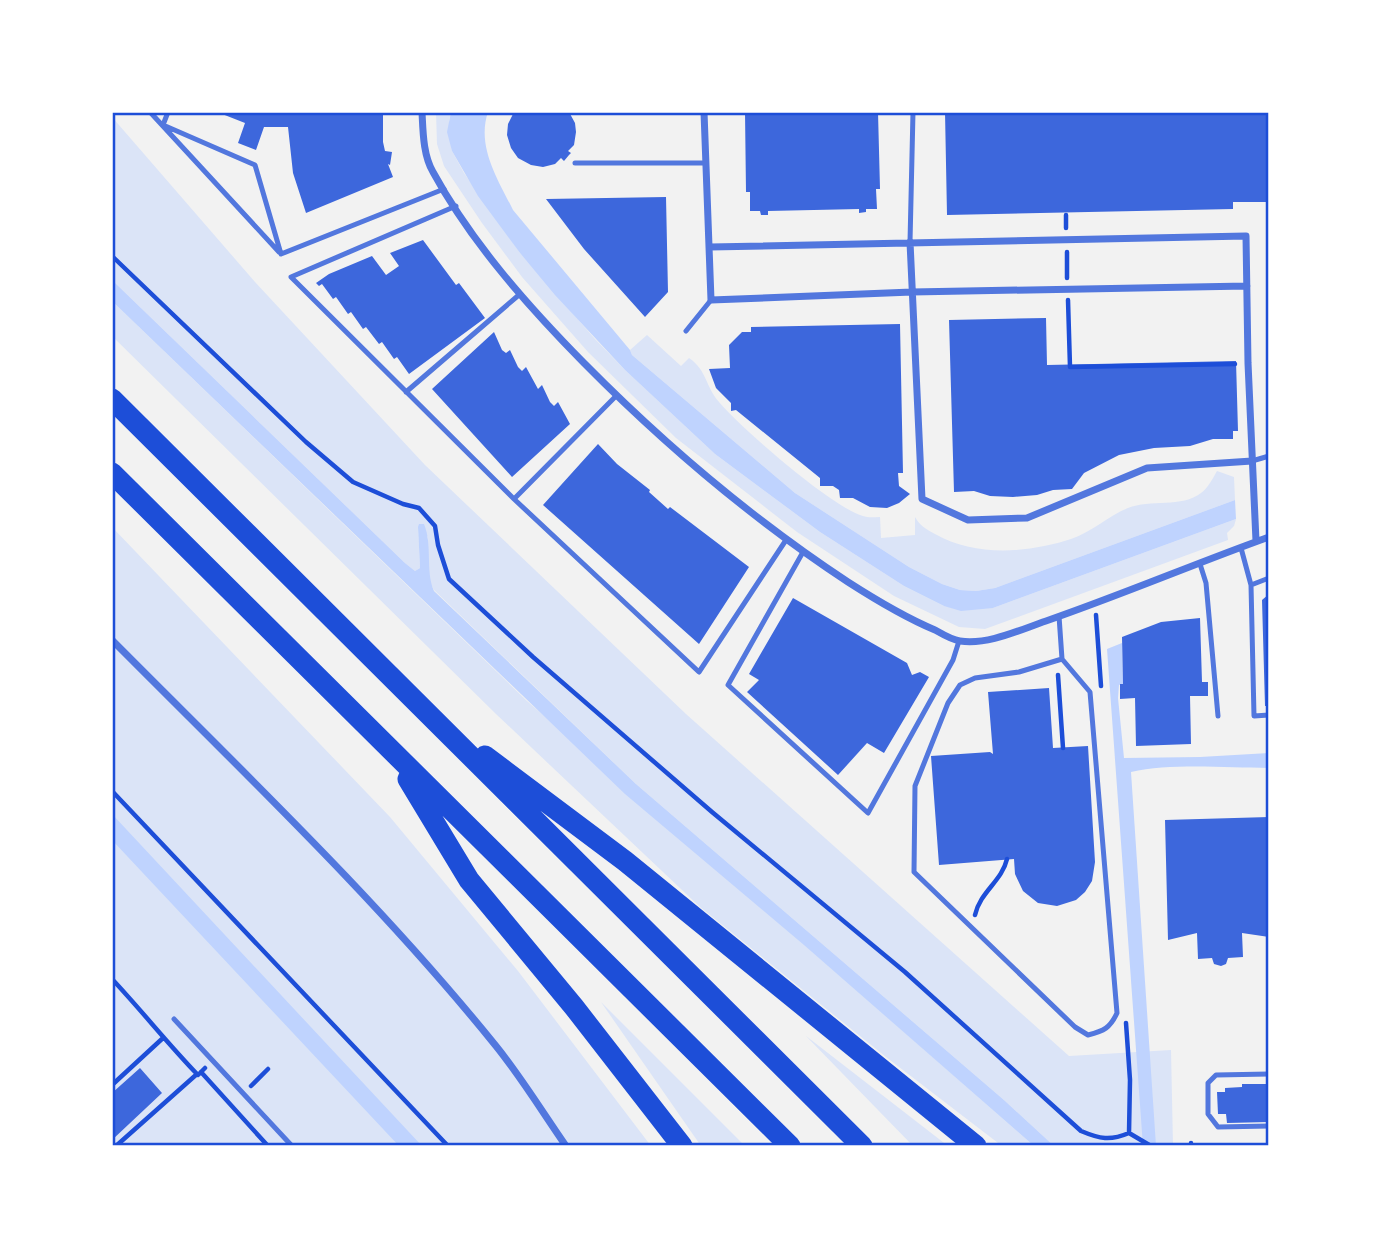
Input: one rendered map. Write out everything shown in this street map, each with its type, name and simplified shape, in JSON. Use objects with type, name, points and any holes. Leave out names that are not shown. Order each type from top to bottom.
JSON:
[{"type":"highway","points":[[112,399],[862,1146]]},
{"type":"highway","points":[[112,473],[790,1146]]},
{"type":"highway","points":[[422,708],[625,861],[976,1146]]},
{"type":"highway","points":[[390,751],[469,880],[574,1007],[682,1146]]},
{"type":"street","points":[[422,112],[423,132],[431,169],[479,242],[520,295],[616,396],[684,459],[786,540],[881,604],[959,641],[990,639],[1269,537]]},
{"type":"street","points":[[704,112],[712,300],[912,292],[1247,286]]},
{"type":"street","points":[[710,247],[1246,236],[1248,363],[1256,541]]},
{"type":"street","points":[[910,242],[922,499],[968,520],[1027,519],[1147,468],[1252,461]]},
{"type":"street","points":[[112,640],[340,869],[424,960],[498,1048],[566,1146]]},
{"type":"lane","points":[[150,112],[281,254]]},
{"type":"lane","points":[[163,125],[168,112]]},
{"type":"lane","points":[[910,242],[913,112]]},
{"type":"lane","points":[[163,125],[255,165],[281,254]]},
{"type":"lane","points":[[575,163],[706,163]]},
{"type":"lane","points":[[281,254],[444,189]]},
{"type":"lane","points":[[456,206],[291,277],[514,499],[699,672],[786,540]]},
{"type":"lane","points":[[407,392],[520,295]]},
{"type":"lane","points":[[686,331],[712,300]]},
{"type":"lane","points":[[514,499],[616,396]]},
{"type":"lane","points":[[1252,461],[1269,456]]},
{"type":"lane","points":[[1241,548],[1251,584],[1254,716],[1269,715]]},
{"type":"lane","points":[[803,552],[728,685],[868,813],[953,660],[959,641]]},
{"type":"lane","points":[[1200,564],[1206,583],[1218,716]]},
{"type":"lane","points":[[1251,584],[1269,578]]},
{"type":"lane","points":[[1059,616],[1062,659],[1090,692],[1117,1013],[1105,1031],[1088,1035],[1074,1027],[914,872],[915,786],[948,703],[960,685],[975,678],[1019,672],[1062,659]]},
{"type":"lane","points":[[174,1019],[292,1146]]},
{"type":"lane","points":[[1269,1074],[1216,1075],[1209,1083],[1208,1114],[1218,1127],[1269,1126]]},
{"type":"path","points":[[1066,215],[1066,231]]},
{"type":"path","points":[[1067,247],[1068,281]]},
{"type":"path","points":[[112,256],[306,442],[353,482],[403,504],[419,508],[435,526],[438,545],[450,579],[468,596],[533,657],[712,812],[905,972],[1081,1131],[1102,1140],[1129,1133],[1151,1146]]},
{"type":"path","points":[[1068,299],[1070,367],[1248,363]]},
{"type":"path","points":[[1062,659],[1058,673],[1063,748]]},
{"type":"path","points":[[112,791],[448,1146]]},
{"type":"path","points":[[971,928],[978,901],[1004,869],[1007,859]]},
{"type":"path","points":[[112,979],[163,1038],[268,1146]]},
{"type":"path","points":[[112,1085],[163,1038]]},
{"type":"path","points":[[116,1146],[213,1061]]},
{"type":"path","points":[[243,1093],[268,1069]]},
{"type":"shaded area","points":[[436,112],[451,112],[449,121],[452,151],[464,173],[520,253],[625,370],[715,454],[820,532],[904,586],[944,606],[993,608],[1236,519],[1234,526],[1227,533],[1228,540],[985,629],[959,627],[894,596],[797,532],[676,438],[588,352],[522,277],[444,166],[437,144]]},
{"type":"shaded area","points":[[112,117],[255,282],[425,465],[686,714],[1069,1056],[1171,1050],[1173,1146],[1054,1146],[636,784],[434,590],[429,580],[428,537],[418,527],[420,568],[415,571],[112,280]]},
{"type":"shaded area","points":[[112,301],[527,701],[1034,1146],[1002,1146],[886,1057],[700,907],[496,714],[112,336]]},
{"type":"shaded area","points":[[647,335],[681,366],[689,358],[695,363],[714,396],[730,414],[809,483],[848,509],[865,517],[880,517],[881,538],[915,535],[915,517],[932,532],[967,546],[1020,550],[1054,544],[1079,536],[1137,505],[1193,498],[1206,488],[1217,471],[1234,477],[1235,500],[995,588],[960,590],[909,567],[795,493],[632,355],[630,350]]},
{"type":"shaded area","points":[[112,527],[390,817],[518,971],[651,1146],[112,1146]]},
{"type":"shaded area","points":[[601,1002],[745,1146],[701,1146]]},
{"type":"shaded area","points":[[806,1036],[948,1146],[913,1146]]},
{"type":"water","points":[[451,112],[488,112],[485,125],[487,151],[513,210],[632,355],[795,493],[909,567],[942,584],[960,590],[976,591],[995,588],[1235,500],[1236,519],[993,608],[961,611],[944,606],[904,586],[820,532],[715,454],[625,370],[555,295],[478,196],[452,151],[447,132]]},
{"type":"water","points":[[112,280],[415,571],[420,568],[418,527],[419,524],[424,524],[434,591],[636,784],[1054,1146],[1034,1146],[804,945],[625,794],[112,301]]},
{"type":"water","points":[[1122,643],[1123,684],[1119,685],[1118,698],[1124,758],[1269,753],[1269,768],[1181,767],[1131,772],[1156,1146],[1143,1146],[1107,649]]},
{"type":"water","points":[[112,814],[422,1146],[399,1146],[112,840]]},
{"type":"building","points":[[217,112],[383,112],[383,142],[385,151],[392,152],[390,165],[388,164],[393,177],[306,213],[293,173],[288,127],[264,127],[256,150],[238,143],[245,123]]},
{"type":"building","points":[[514,112],[569,112],[576,132],[574,145],[568,151],[571,153],[564,161],[561,158],[555,164],[543,167],[531,165],[518,158],[507,135],[508,124]]},
{"type":"building","points":[[745,112],[878,112],[880,189],[876,189],[877,209],[866,209],[866,212],[859,213],[859,209],[768,211],[768,215],[761,215],[760,211],[750,211],[750,192],[746,192]]},
{"type":"building","points":[[945,112],[1269,112],[1269,202],[1233,202],[1233,209],[947,215]]},
{"type":"building","points":[[666,197],[668,292],[645,317],[584,249],[546,199]]},
{"type":"building","points":[[423,240],[456,285],[459,283],[485,318],[409,374],[382,342],[379,344],[366,327],[363,329],[351,312],[348,314],[336,297],[333,299],[322,284],[319,286],[316,283],[329,274],[372,256],[386,275],[399,266],[390,253]]},
{"type":"building","points":[[1046,318],[1047,365],[1236,361],[1238,431],[1233,431],[1233,439],[1213,439],[1190,446],[1154,448],[1119,455],[1084,473],[1072,489],[1013,497],[990,496],[974,491],[954,492],[949,320]]},
{"type":"building","points":[[900,324],[903,473],[898,473],[899,486],[910,494],[887,508],[870,507],[853,498],[840,498],[839,490],[833,486],[820,486],[820,478],[736,410],[731,411],[731,403],[716,388],[709,369],[730,368],[729,345],[742,332],[751,332],[751,327]]},
{"type":"building","points":[[494,332],[502,350],[506,353],[510,350],[522,371],[526,367],[538,389],[542,385],[554,406],[558,402],[570,424],[512,477],[432,389]]},
{"type":"building","points":[[598,444],[668,509],[670,507],[749,567],[699,644],[543,505]]},
{"type":"building","points":[[1269,594],[1269,706],[1265,706],[1262,600]]},
{"type":"building","points":[[793,598],[907,663],[912,675],[920,672],[929,677],[884,753],[867,743],[838,775],[747,692],[759,680],[749,674]]},
{"type":"building","points":[[1200,618],[1202,682],[1208,682],[1208,696],[1190,696],[1191,744],[1136,746],[1135,698],[1120,699],[1120,684],[1123,684],[1122,637],[1161,622]]},
{"type":"building","points":[[1049,688],[1053,748],[1088,746],[1095,862],[1092,881],[1085,892],[1076,900],[1057,906],[1038,903],[1023,891],[1015,874],[1014,859],[939,865],[931,756],[993,754],[988,692]]},
{"type":"building","points":[[1269,817],[1269,937],[1242,933],[1243,957],[1228,958],[1226,964],[1221,966],[1214,964],[1212,958],[1198,959],[1197,933],[1168,940],[1165,820]]},
{"type":"building","points":[[140,1068],[162,1093],[112,1140],[112,1093]]},
{"type":"building","points":[[1242,1084],[1269,1084],[1269,1122],[1227,1123],[1226,1114],[1218,1114],[1217,1092],[1225,1092],[1225,1088],[1242,1087]]}]
